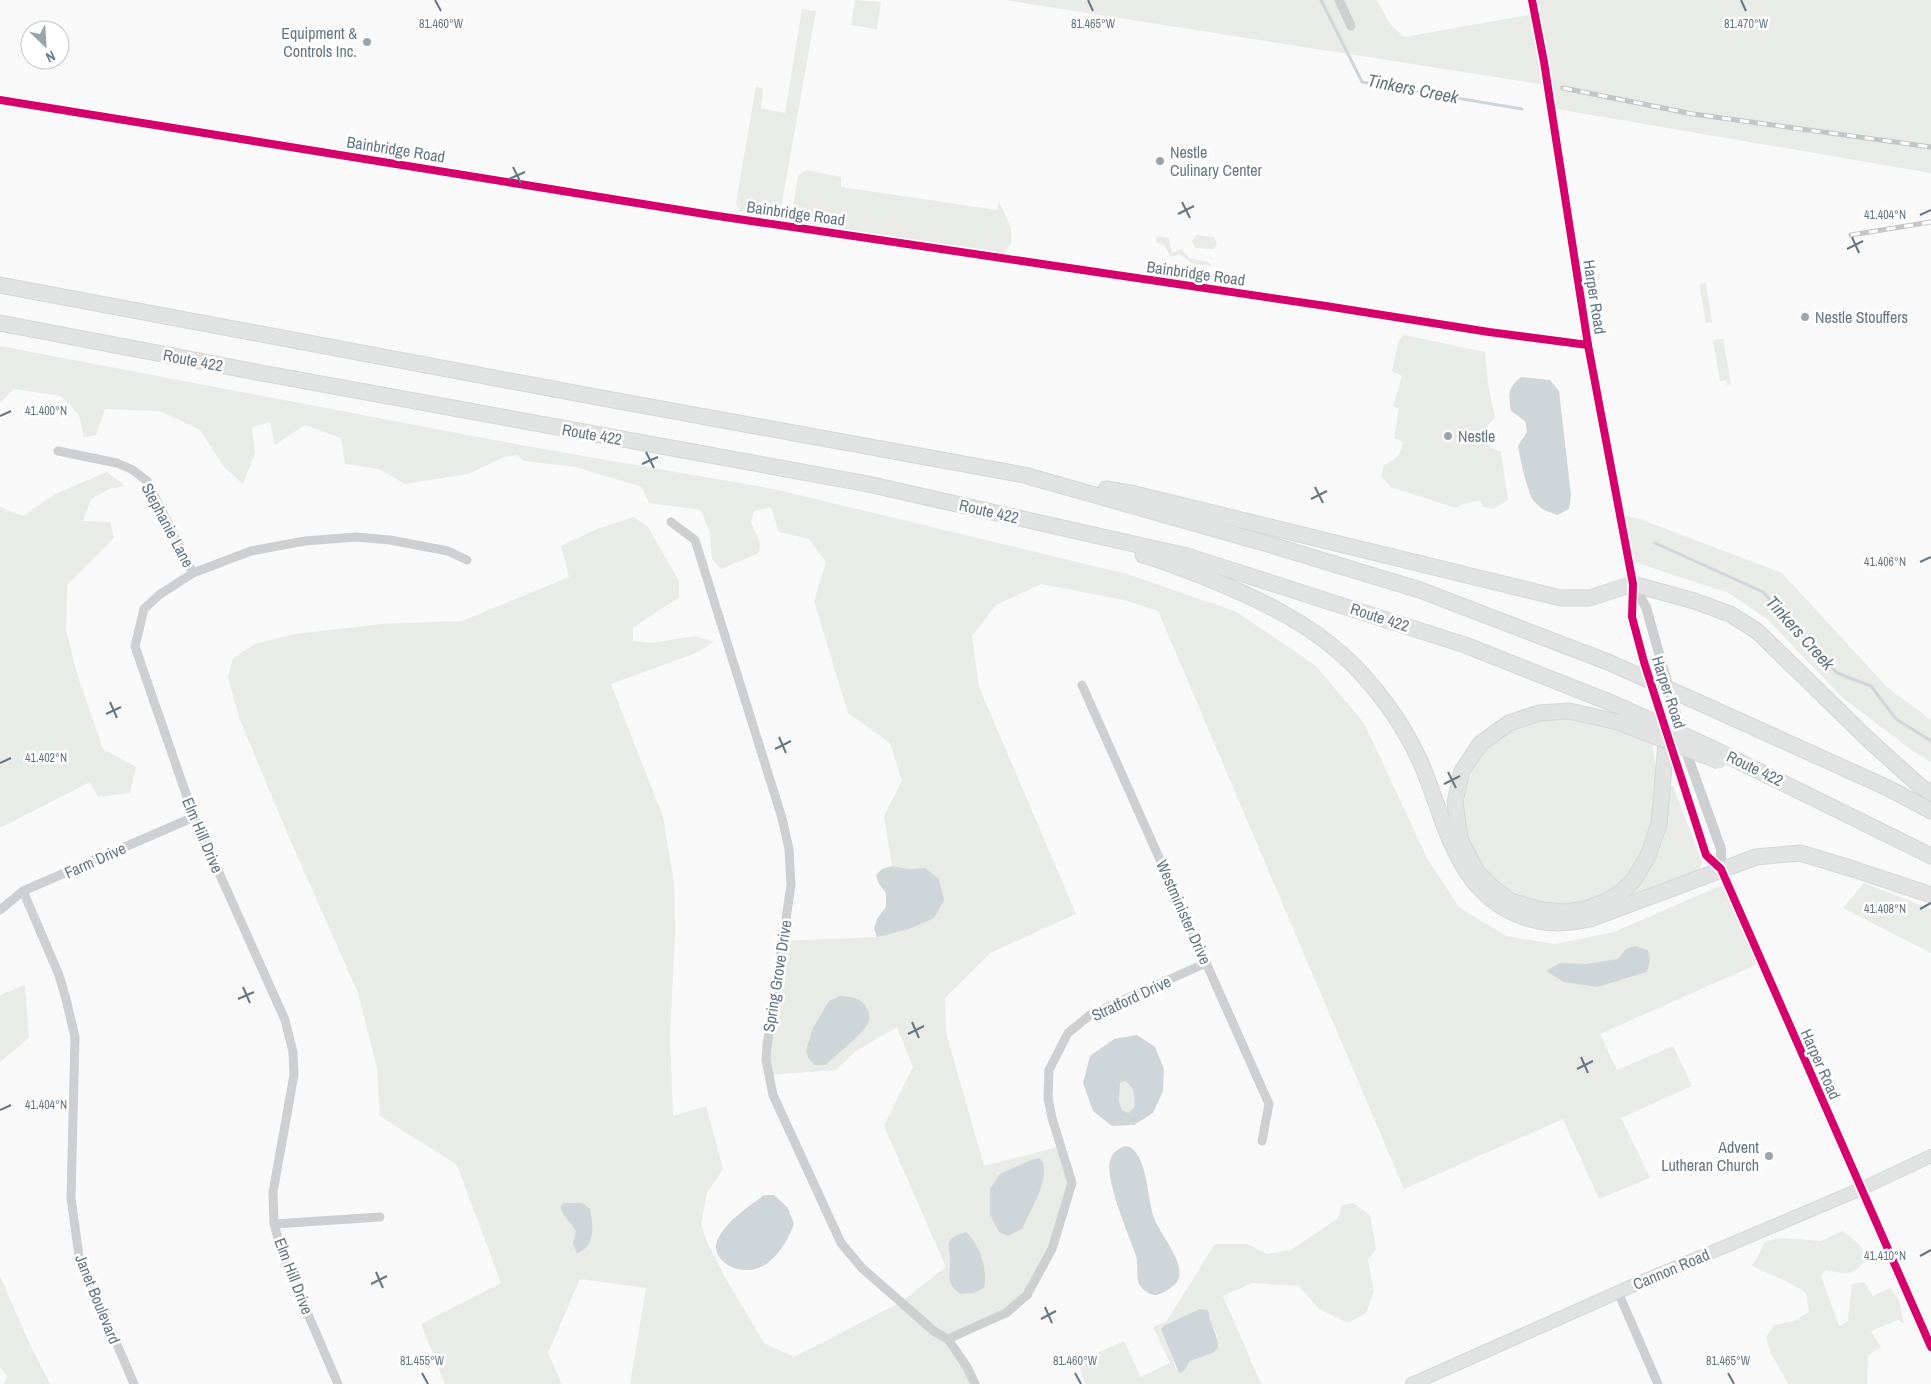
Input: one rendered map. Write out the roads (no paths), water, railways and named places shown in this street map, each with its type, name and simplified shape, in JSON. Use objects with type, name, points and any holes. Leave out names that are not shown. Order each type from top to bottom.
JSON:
[{"type":"highway","points":[[0,284],[591,396],[1135,494],[1561,598],[1589,598],[1633,584],[1694,601],[1730,614],[1757,631],[1871,742],[1920,786],[1931,793]]},
{"type":"highway","name":"Route 422","points":[[0,324],[868,484],[1187,556],[1465,645],[1614,704],[1717,755],[1781,780],[1931,856]]},
{"type":"highway","points":[[1024,475],[1268,544],[1420,590],[1608,662],[1888,788],[1931,810]]},
{"type":"highway","points":[[949,502],[1157,559],[1272,606],[1296,619],[1325,640],[1360,672],[1388,706],[1407,736],[1420,763],[1460,863],[1478,888],[1493,902],[1510,912],[1536,921],[1552,924],[1570,924],[1590,919],[1756,857],[1800,853],[1931,895]]},
{"type":"highway","points":[[1667,732],[1659,824],[1648,856],[1633,880],[1620,893],[1605,902],[1585,909],[1566,912],[1542,910],[1510,901],[1477,872],[1460,839],[1455,802],[1462,772],[1480,744],[1509,723],[1540,713],[1569,711],[1618,722],[1717,755]]},
{"type":"main road","name":"Cannon Road","points":[[1412,1384],[1618,1292],[1861,1189],[1931,1156]]},
{"type":"street","points":[[1339,0],[1351,26]]},
{"type":"street","name":"Harper Road","points":[[1532,0],[1544,62],[1588,346],[1633,584],[1632,616],[1644,662],[1706,855],[1721,869],[1931,1347]]},
{"type":"street","name":"Bainbridge Road","points":[[0,100],[712,215],[1588,346]]},
{"type":"street","name":"Stephanie Lane","points":[[58,450],[117,463],[134,470],[148,481],[193,573]]},
{"type":"street","name":"Spring Grove Drive","points":[[671,522],[695,540],[782,818],[789,849],[791,886],[766,1060],[773,1094],[841,1243],[862,1268],[935,1332],[948,1339],[967,1367],[975,1384]]},
{"type":"street","name":"Elm Hill Drive","points":[[338,1384],[283,1256],[274,1224],[273,1192],[294,1075],[293,1052],[285,1020],[194,816],[135,646],[144,609],[159,595],[193,573],[250,551],[305,541],[356,537],[390,540],[448,551],[468,560]]},
{"type":"street","name":"Harper Road","points":[[1633,584],[1646,607],[1689,760],[1721,850],[1721,869]]},
{"type":"street","name":"Westminister Drive","points":[[1082,685],[1269,1104],[1262,1141]]},
{"type":"street","name":"Farm Drive","points":[[0,910],[23,891],[194,816]]},
{"type":"street","name":"Janet Boulevard","points":[[23,891],[59,975],[75,1037],[71,1198],[79,1256],[134,1384]]},
{"type":"street","name":"Stratford Drive","points":[[948,1339],[1006,1313],[1027,1295],[1052,1249],[1072,1183],[1052,1118],[1048,1098],[1049,1070],[1068,1033],[1090,1016],[1206,963]]},
{"type":"street","points":[[274,1224],[380,1217]]},
{"type":"street","points":[[1618,1292],[1658,1384]]},
{"type":"waterway","name":"Tinkers Creek","points":[[1321,0],[1362,82],[1522,109]]},
{"type":"waterway","name":"Tinkers Creek","points":[[1655,543],[1763,592],[1837,673],[1871,686],[1896,719],[1931,741]]},
{"type":"railway","points":[[1563,88],[1693,114],[1931,147]]},
{"type":"railway","points":[[1851,235],[1931,222]]},
{"type":"place","name":"Equipment & Controls Inc.","points":[[367,42]]},
{"type":"place","name":"Nestle Culinary Center","points":[[1160,161]]},
{"type":"place","name":"Nestle Stouffers","points":[[1805,317]]},
{"type":"place","name":"Nestle","points":[[1448,436]]},
{"type":"place","name":"Advent Lutheran Church","points":[[1769,1156]]}]
